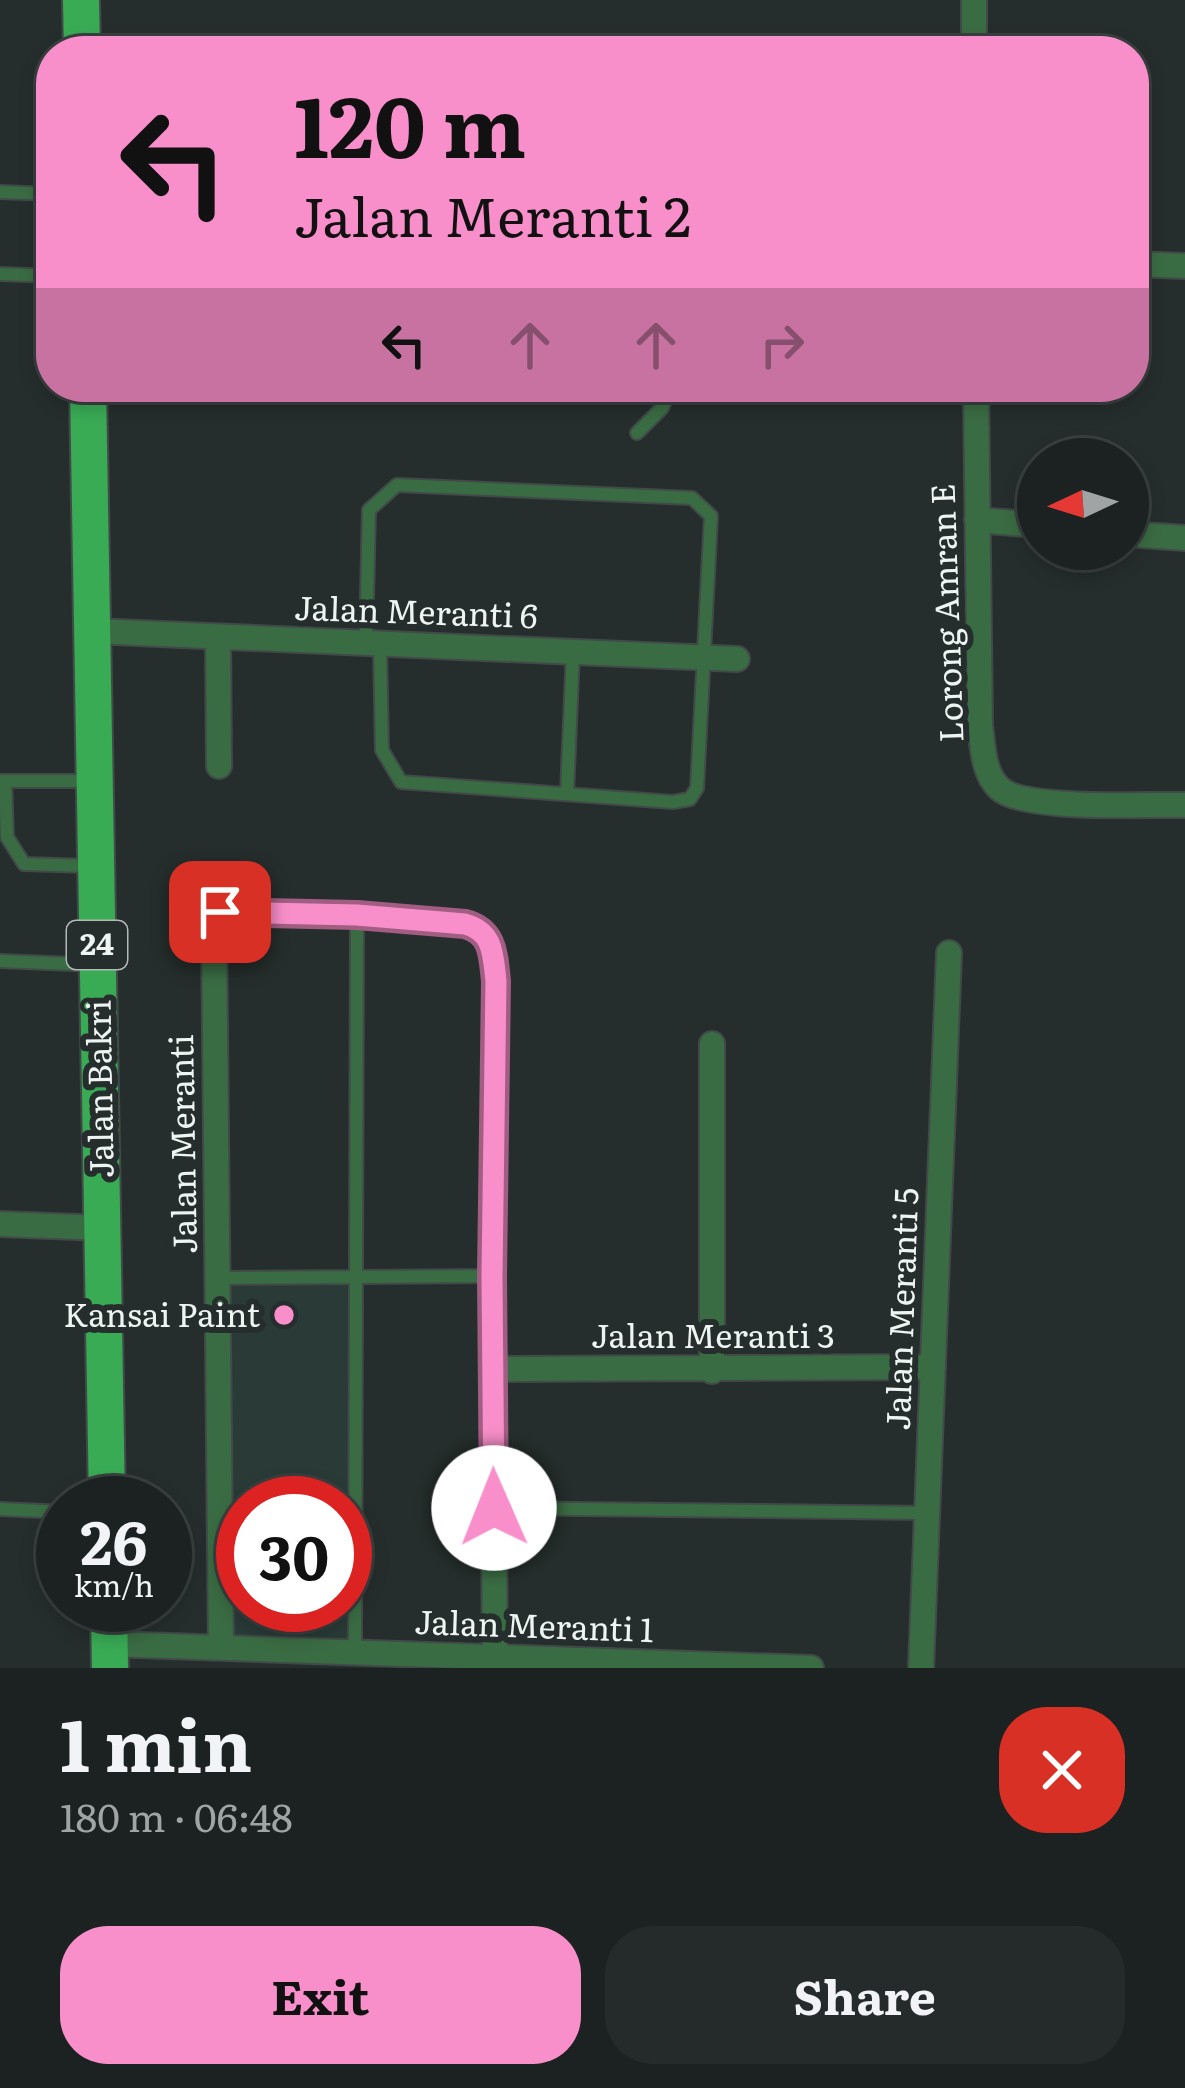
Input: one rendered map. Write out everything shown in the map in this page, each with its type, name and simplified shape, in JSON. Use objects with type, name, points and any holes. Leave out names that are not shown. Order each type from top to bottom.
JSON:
[{"type":"main road","points":[[81,0],[82,36]]},
{"type":"main road","name":"Jalan Bakri","points":[[88,402],[107,1476]]},
{"type":"street","points":[[974,0],[974,36]]},
{"type":"street","points":[[1149,265],[1185,266]]},
{"type":"street","name":"Lorong Amran E","points":[[976,402],[980,726],[989,776],[999,788],[1023,800],[1185,805]]},
{"type":"street","points":[[977,520],[1017,523]]},
{"type":"street","points":[[1149,535],[1185,538]]},
{"type":"street","name":"Jalan Meranti 6","points":[[92,631],[737,658]]},
{"type":"street","points":[[218,637],[219,766]]},
{"type":"street","name":"Jalan Meranti","points":[[221,1647],[214,928],[220,912],[357,915]]},
{"type":"street","points":[[357,915],[465,924],[481,928],[491,943],[496,981],[495,1658]]},
{"type":"street","name":"Jalan Meranti 5","points":[[921,1668],[950,953]]},
{"type":"street","points":[[712,1044],[712,1371]]},
{"type":"street","points":[[0,1224],[103,1228]]},
{"type":"street","name":"Jalan Meranti 3","points":[[493,1369],[933,1367]]},
{"type":"street","name":"Jalan Meranti 1","points":[[110,1656],[221,1647],[811,1668]]},
{"type":"lane","points":[[0,192],[36,193]]},
{"type":"lane","points":[[0,274],[36,275]]},
{"type":"lane","points":[[638,433],[665,402]]},
{"type":"lane","points":[[397,485],[692,497],[711,516],[697,788],[690,799],[673,802],[401,782],[382,750],[373,643],[369,509],[397,485]]},
{"type":"lane","points":[[567,793],[573,651]]},
{"type":"lane","points":[[94,781],[2,781],[7,838],[24,864],[96,866]]},
{"type":"lane","points":[[355,1652],[357,915]]},
{"type":"lane","points":[[0,961],[98,965]]},
{"type":"lane","points":[[218,1279],[492,1276]]},
{"type":"lane","points":[[494,1508],[927,1513]]},
{"type":"lane","points":[[0,1509],[36,1511]]},
{"type":"shaded area","points":[[362,1270],[361,1476],[216,1476],[216,1632],[361,1632],[361,1662],[210,1657],[206,1272]]},
{"type":"place","name":"Kansai Paint","points":[[284,1315]]},
{"type":"route","points":[[220,912],[357,915],[465,924],[481,928],[491,943],[496,981],[494,1508]]}]
